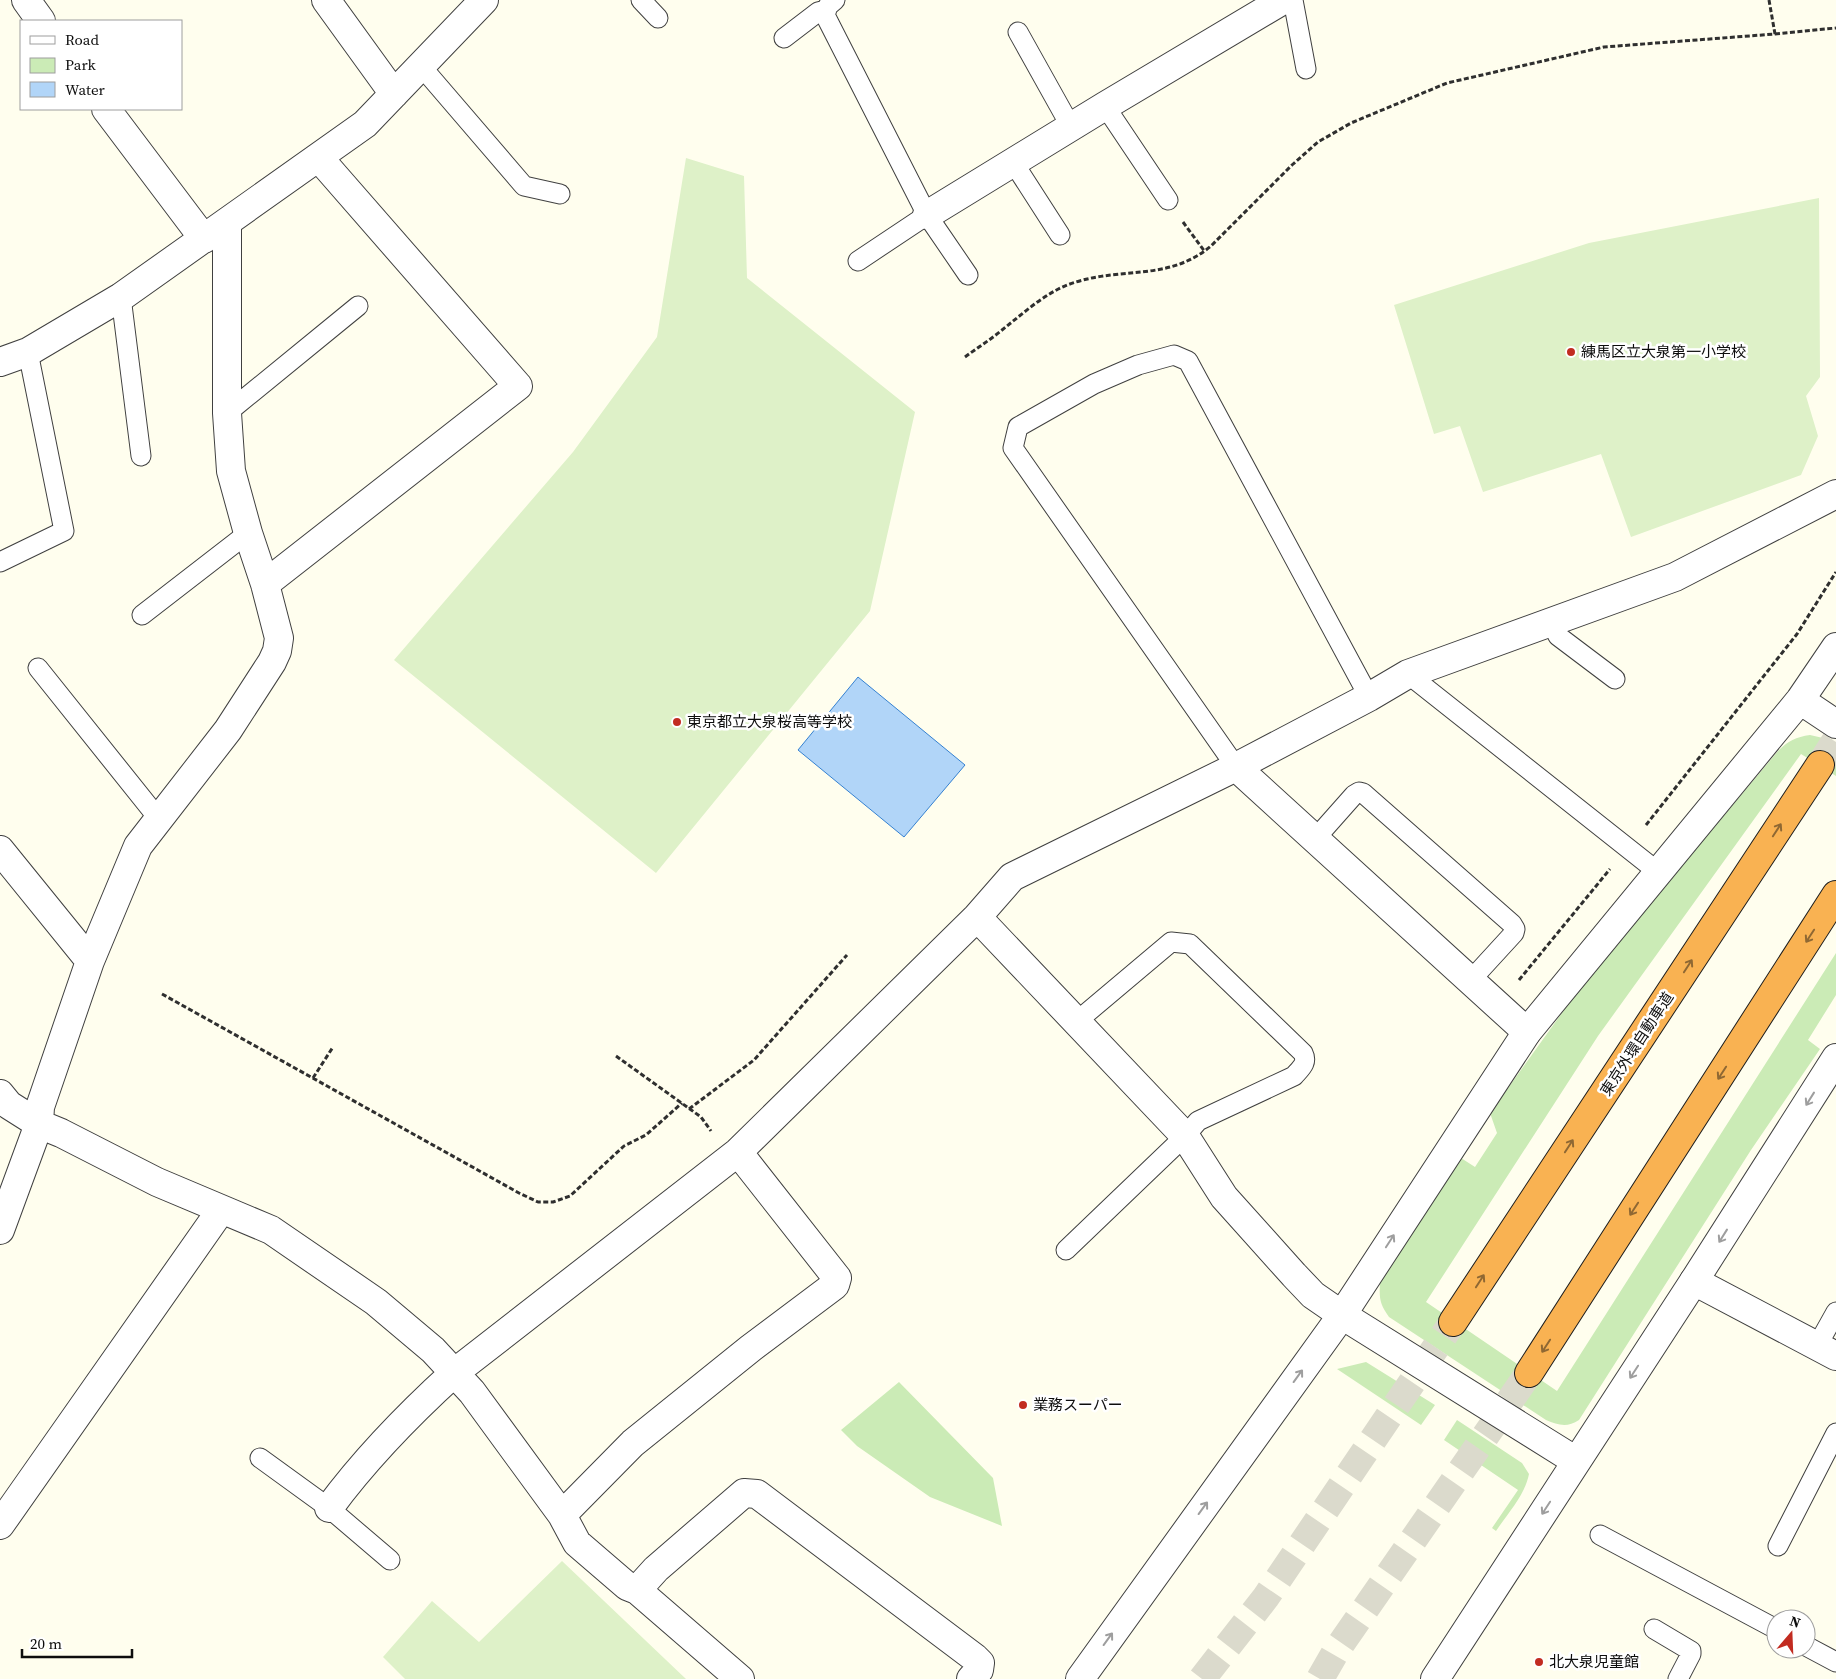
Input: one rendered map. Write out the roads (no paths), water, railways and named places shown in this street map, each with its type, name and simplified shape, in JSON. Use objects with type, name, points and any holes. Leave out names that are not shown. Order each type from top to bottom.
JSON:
[{"type":"highway","name":"東京外環自動車道","points":[[1453,1322],[1820,765]]},
{"type":"highway","points":[[1528,1373],[1836,895]]},
{"type":"street","points":[[26,0],[41,20]]},
{"type":"street","points":[[326,0],[394,94]]},
{"type":"street","points":[[0,362],[28,352],[121,296],[365,124],[484,0]]},
{"type":"street","points":[[927,215],[1283,0]]},
{"type":"street","points":[[107,110],[204,239]]},
{"type":"street","points":[[265,584],[518,386],[319,158]]},
{"type":"street","points":[[0,1230],[39,1124],[40,1107],[90,961],[138,846],[228,730],[272,662],[277,651],[279,638],[231,471],[227,413],[227,222]]},
{"type":"street","points":[[328,1508],[352,1477],[433,1392],[454,1373],[734,1155],[977,917],[1012,877],[1236,767],[1369,697],[1408,674],[1675,577],[1836,494]]},
{"type":"street","points":[[1080,1679],[1342,1315],[1527,1032],[1800,700],[1836,647]]},
{"type":"street","points":[[1800,700],[1836,724]]},
{"type":"street","points":[[1236,767],[1527,1032]]},
{"type":"street","points":[[0,850],[90,961]]},
{"type":"street","points":[[977,917],[1185,1136],[1224,1197],[1313,1295],[1576,1461]]},
{"type":"street","points":[[1436,1679],[1836,1058]]},
{"type":"street","points":[[0,1094],[9,1105],[39,1124],[61,1133],[157,1182],[271,1230],[376,1302],[433,1350],[472,1392],[562,1515],[577,1543],[627,1586],[636,1590],[740,1679]]},
{"type":"street","points":[[562,1515],[633,1443],[751,1348],[835,1285],[837,1278],[734,1155]]},
{"type":"street","points":[[0,1525],[221,1210]]},
{"type":"street","points":[[1694,1281],[1827,1351]]},
{"type":"street","points":[[636,1590],[656,1569],[744,1493],[757,1494],[975,1658],[980,1663],[979,1670],[971,1679]]},
{"type":"lane","points":[[641,0],[658,18]]},
{"type":"lane","points":[[1293,0],[1306,69]]},
{"type":"lane","points":[[784,38],[818,12],[831,5]]},
{"type":"lane","points":[[831,5],[826,16],[927,215],[968,275]]},
{"type":"lane","points":[[1018,32],[1071,127]]},
{"type":"lane","points":[[422,66],[524,186],[560,194]]},
{"type":"lane","points":[[1105,106],[1168,200]]},
{"type":"lane","points":[[1013,162],[1060,235]]},
{"type":"lane","points":[[858,260],[927,215]]},
{"type":"lane","points":[[121,296],[141,456]]},
{"type":"lane","points":[[227,413],[358,306]]},
{"type":"lane","points":[[0,562],[64,531],[28,352]]},
{"type":"lane","points":[[1236,767],[1013,448],[1018,427],[1094,384],[1138,365],[1174,354],[1188,360],[1369,697]]},
{"type":"lane","points":[[142,615],[248,533]]},
{"type":"lane","points":[[1551,622],[1558,636],[1615,679]]},
{"type":"lane","points":[[38,668],[158,818]]},
{"type":"lane","points":[[1408,674],[1658,872]]},
{"type":"lane","points":[[1314,839],[1354,795],[1359,792],[1364,793],[1512,924],[1514,933],[1470,981]]},
{"type":"lane","points":[[1066,1250],[1185,1136],[1198,1121],[1294,1076],[1304,1065],[1306,1058],[1190,944],[1171,942],[1076,1022]]},
{"type":"lane","points":[[1827,1351],[1836,1312]]},
{"type":"lane","points":[[1778,1546],[1836,1433]]},
{"type":"lane","points":[[260,1458],[328,1508],[390,1560]]},
{"type":"lane","points":[[1600,1535],[1766,1625]]},
{"type":"lane","points":[[1654,1629],[1691,1651],[1678,1679]]},
{"type":"lane","points":[[1816,1651],[1836,1662]]},
{"type":"water","points":[[858,677],[965,765],[904,837],[798,750]]},
{"type":"tunnel","points":[[1820,765],[1836,740]]},
{"type":"tunnel","points":[[1202,1679],[1266,1597],[1453,1322]]},
{"type":"tunnel","points":[[1320,1679],[1336,1651],[1529,1373]]},
{"type":"place","name":"練馬区立大泉第一小学校","points":[[1571,352]]},
{"type":"place","name":"東京都立大泉桜高等学校","points":[[677,722]]},
{"type":"place","name":"業務スーパー","points":[[1023,1405]]},
{"type":"place","name":"北大泉児童館","points":[[1539,1662]]}]
